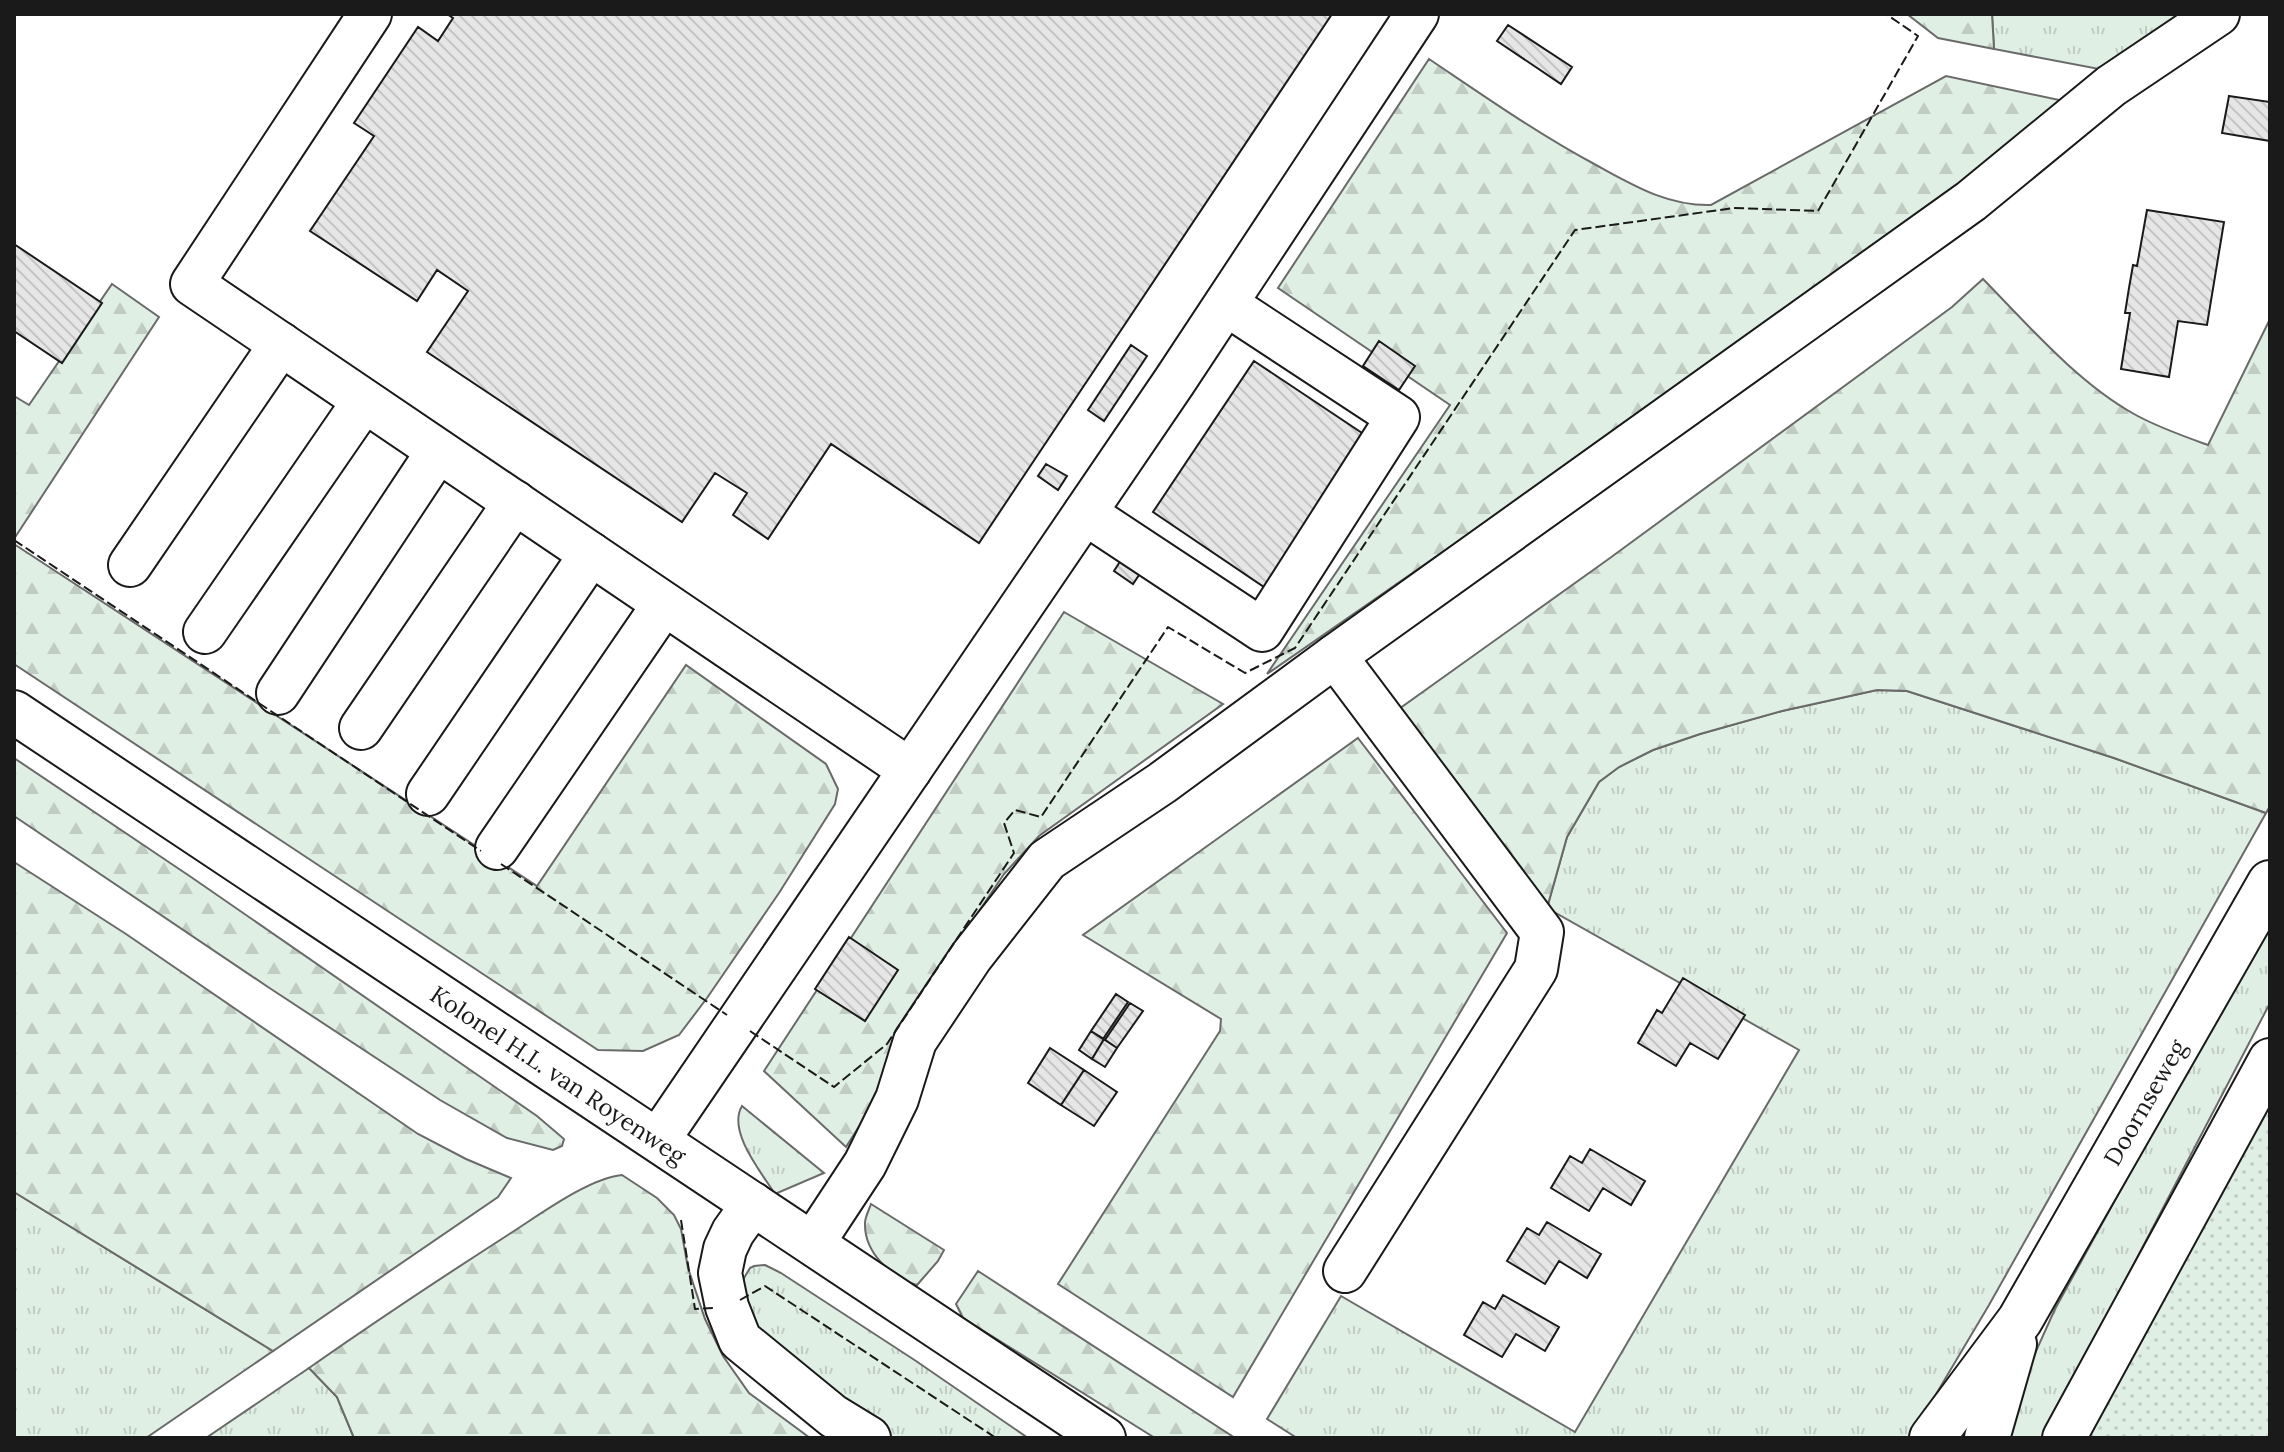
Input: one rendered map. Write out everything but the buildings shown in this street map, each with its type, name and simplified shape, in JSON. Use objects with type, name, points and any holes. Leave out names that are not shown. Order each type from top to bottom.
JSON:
[{"type":"main road","name":"Doornseweg","points":[[1932,1438],[2020,1320],[2270,883]]},
{"type":"main road","name":"Doornseweg","points":[[1987,1438],[2020,1320]]},
{"type":"street","points":[[370,14],[192,284],[910,770]]},
{"type":"street","points":[[658,1140],[1226,304],[1417,14]]},
{"type":"street","points":[[813,1243],[865,1164],[897,1099],[915,1041],[971,957],[1047,860],[1162,783],[1971,201],[2111,86],[2218,14]]},
{"type":"street","points":[[1085,513],[1262,630],[1398,417],[1226,304]]},
{"type":"street","points":[[130,565],[281,344]]},
{"type":"street","points":[[205,632],[364,401]]},
{"type":"street","points":[[278,693],[438,451]]},
{"type":"street","points":[[361,728],[515,502]]},
{"type":"street","points":[[428,794],[591,554]]},
{"type":"street","points":[[497,848],[664,604]]},
{"type":"street","points":[[1335,656],[1542,932],[1536,969],[1345,1271]]},
{"type":"street","name":"Kolonel H.L. van Royenweg","points":[[14,712],[1104,1438]]},
{"type":"street","points":[[2064,1438],[2270,1060]]},
{"type":"street","points":[[753,1204],[729,1241],[721,1261],[720,1273],[727,1307],[740,1340],[833,1416],[869,1438]]},
{"type":"green space","points":[[1907,14],[1992,14],[1994,49],[1938,38]]},
{"type":"green space","points":[[1992,14],[2207,14],[2120,73],[1994,49]]},
{"type":"green space","points":[[1429,59],[1532,128],[1623,180],[1665,198],[1695,204],[1711,205],[1946,76],[2078,104],[1656,404],[1267,674],[1450,405],[1278,288]]},
{"type":"green space","points":[[1983,279],[2073,370],[2113,401],[2152,423],[2208,445],[2270,319],[2270,806],[2266,813],[2114,758],[1907,691],[1877,690],[1782,711],[1700,734],[1653,750],[1619,767],[1599,782],[1567,837],[1547,908],[1392,714],[1952,307]]},
{"type":"green space","points":[[112,284],[159,317],[14,539],[14,396],[29,405]]},
{"type":"green space","points":[[14,544],[537,886],[686,665],[826,764],[838,789],[835,804],[779,893],[679,1035],[643,1051],[598,1050],[14,664]]},
{"type":"green space","points":[[1064,612],[1223,704],[1039,836],[1004,874],[906,1026],[865,1117],[846,1147],[764,1071]]},
{"type":"green space","points":[[1877,690],[1907,691],[2114,758],[2266,813],[1989,1305],[1910,1438],[1297,1438],[1267,1419],[1341,1296],[1575,1432],[1799,1050],[1547,908],[1567,837],[1599,782],[1619,767],[1653,750],[1782,711]]},
{"type":"green space","points":[[1358,738],[1507,933],[1233,1397],[1058,1284],[1220,1031],[1221,1019],[1083,935]]},
{"type":"green space","points":[[14,758],[537,1116],[564,1139],[562,1146],[553,1150],[507,1138],[440,1100],[14,816]]},
{"type":"green space","points":[[14,862],[126,934],[418,1134],[511,1178],[498,1197],[273,1351],[14,1192]]},
{"type":"green space","points":[[2270,919],[2270,1003],[2043,1438],[1997,1438],[2055,1309]]},
{"type":"green space","points":[[2270,1098],[2270,1438],[2085,1438]]},
{"type":"green space","points":[[742,1106],[824,1173],[775,1194],[742,1139],[739,1116]]},
{"type":"green space","points":[[622,1175],[657,1198],[674,1215],[681,1229],[688,1268],[705,1319],[723,1356],[749,1393],[810,1438],[354,1438],[337,1397],[309,1368],[552,1206],[596,1182]]},
{"type":"green space","points":[[14,1192],[273,1351],[146,1438],[14,1438]]},
{"type":"green space","points":[[871,1204],[944,1250],[917,1285],[889,1270],[874,1254],[865,1223]]},
{"type":"green space","points":[[765,1265],[916,1361],[1028,1438],[883,1438],[806,1382],[750,1319],[742,1298],[744,1278],[750,1268]]},
{"type":"green space","points":[[978,1271],[1235,1438],[1155,1438],[963,1318],[956,1304]]},
{"type":"green space","points":[[309,1368],[337,1397],[354,1438],[206,1438]]},
{"type":"fence","points":[[750,1031],[834,1087],[887,1044],[1014,853],[1004,823],[1015,810],[1041,817],[1168,627],[1245,673],[1295,648],[1575,230],[1734,208],[1818,211],[1918,36],[1886,14]]},
{"type":"fence","points":[[14,540],[481,851]]},
{"type":"fence","points":[[501,864],[727,1015]]},
{"type":"fence","points":[[681,1220],[695,1309],[713,1308]]},
{"type":"fence","points":[[740,1300],[765,1286],[996,1438]]}]
